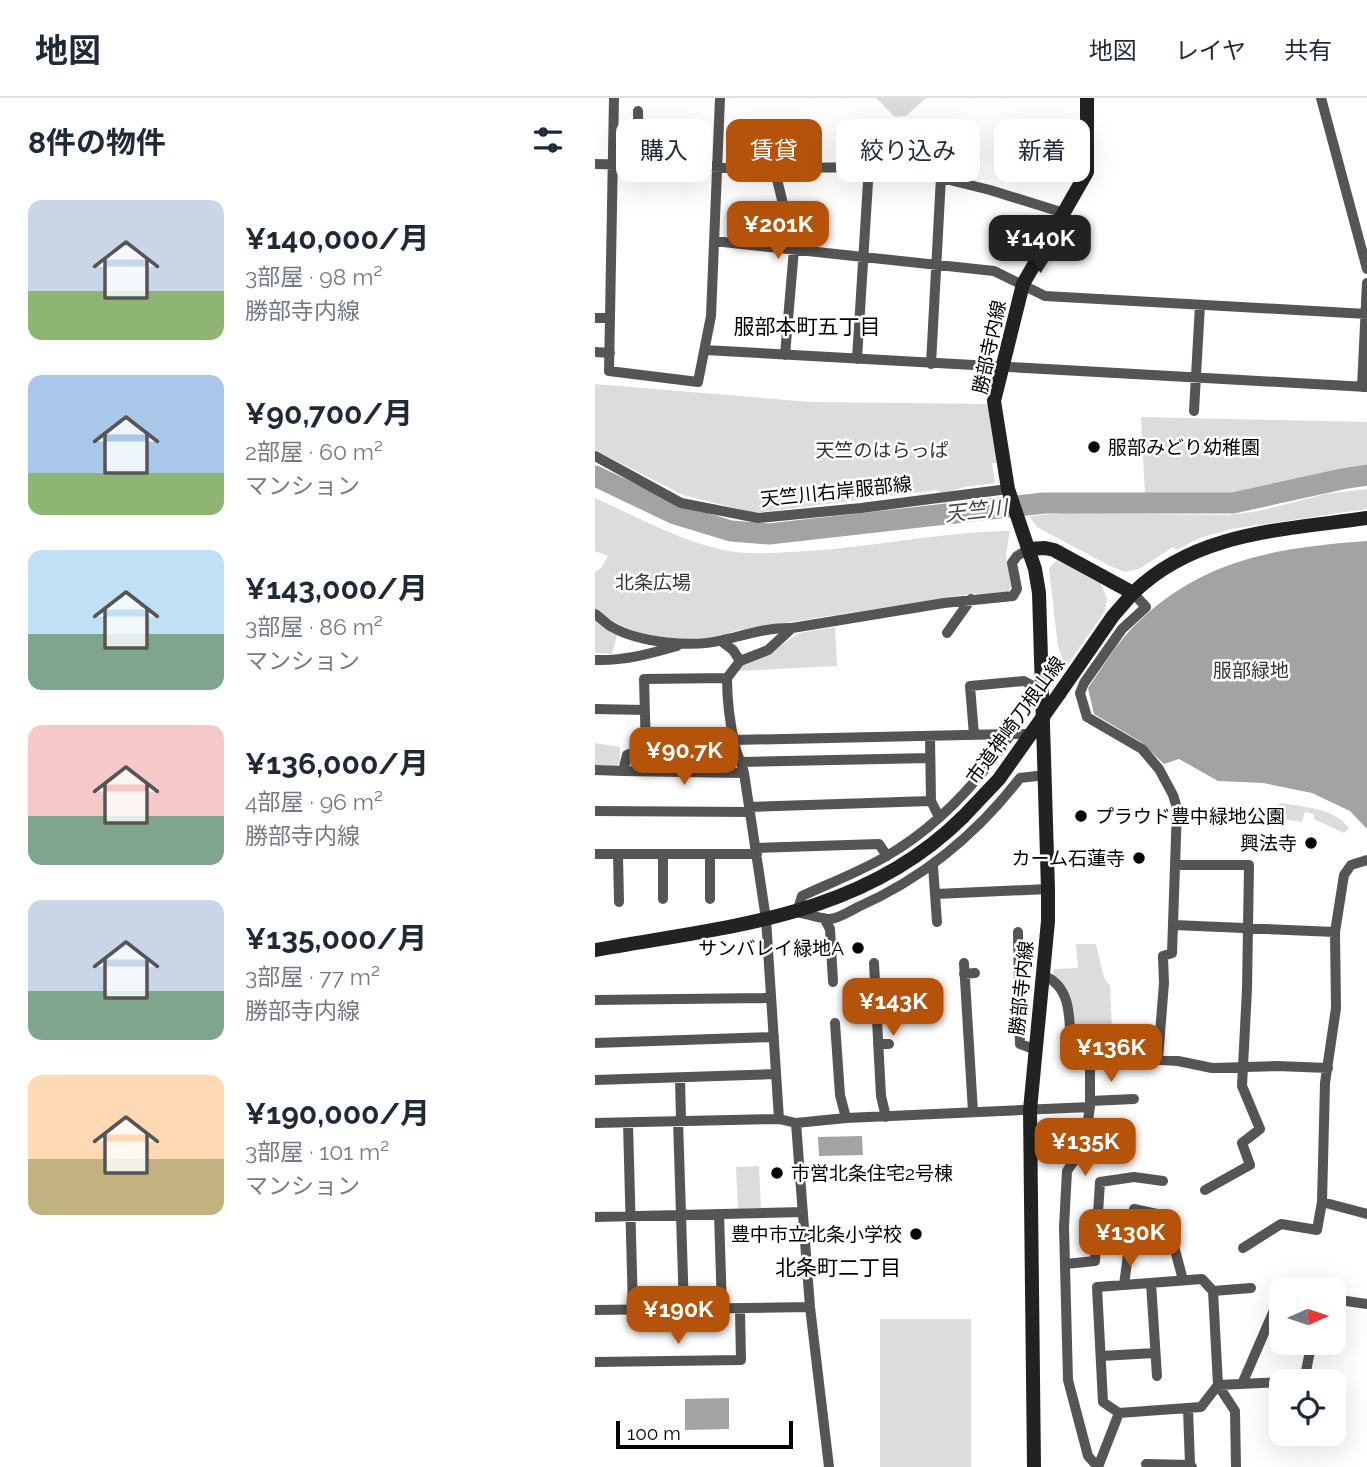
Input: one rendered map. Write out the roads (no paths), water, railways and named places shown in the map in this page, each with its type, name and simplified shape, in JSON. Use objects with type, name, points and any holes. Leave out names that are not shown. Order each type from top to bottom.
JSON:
[{"type":"street","points":[[614,98],[609,372],[698,382],[711,316],[720,98]]},
{"type":"street","name":"勝部寺内線","points":[[1034,1467],[1030,1110],[1048,889],[1042,691],[1037,581],[1009,492],[994,401],[1023,284],[1087,173],[1087,98]]},
{"type":"street","points":[[1321,98],[1362,231],[1367,269]]},
{"type":"street","points":[[638,111],[638,119]]},
{"type":"street","points":[[595,164],[616,164]]},
{"type":"street","points":[[712,167],[726,167]]},
{"type":"street","points":[[777,182],[794,249],[785,355]]},
{"type":"street","points":[[857,359],[868,182]]},
{"type":"street","points":[[931,364],[941,182]]},
{"type":"street","points":[[959,182],[1064,213]]},
{"type":"street","points":[[714,241],[994,271],[1045,296],[1366,314]]},
{"type":"street","points":[[705,350],[1365,387],[1367,283]]},
{"type":"street","points":[[1194,411],[1200,305]]},
{"type":"street","points":[[595,318],[610,318]]},
{"type":"street","points":[[595,352],[610,353]]},
{"type":"street","name":"天竺川右岸服部線","points":[[595,456],[681,503],[758,518],[1009,492]]},
{"type":"street","name":"市道神崎刀根山線","points":[[595,950],[797,912],[831,901],[881,877],[922,851],[963,817],[999,779],[1113,616],[1133,593],[1172,563],[1219,542],[1252,534],[1367,518]]},
{"type":"street","points":[[595,660],[614,661],[682,645],[721,641],[780,628],[971,599],[1013,596],[1017,589],[1012,563],[1028,549],[1054,550],[1133,593],[1146,607],[1122,629],[1084,683],[1080,693],[1087,717],[1142,749],[1159,769],[1177,808],[1172,953],[1163,956],[1164,983],[1158,1059]]},
{"type":"street","points":[[947,633],[971,599]]},
{"type":"street","points":[[595,614],[613,628],[644,638],[682,645]]},
{"type":"street","points":[[779,1119],[766,919],[743,768],[735,745],[727,699],[727,678],[740,661],[768,650],[792,628]]},
{"type":"street","points":[[721,641],[733,650],[740,661]]},
{"type":"street","points":[[646,751],[644,679],[727,678]]},
{"type":"street","points":[[974,735],[970,686],[1024,681],[1042,691]]},
{"type":"street","points":[[595,709],[645,710]]},
{"type":"street","points":[[1011,734],[990,764],[939,817],[887,856],[802,896],[797,912],[831,919],[885,895],[933,866],[961,844],[996,809],[1020,778],[1045,775]]},
{"type":"street","points":[[623,771],[627,755],[646,751],[735,745],[1043,734]]},
{"type":"street","points":[[930,737],[932,801],[939,817]]},
{"type":"street","points":[[595,771],[743,768],[930,758]]},
{"type":"street","points":[[595,811],[750,809],[932,801]]},
{"type":"street","points":[[595,854],[710,855],[879,844],[887,856]]},
{"type":"street","points":[[618,854],[619,902]]},
{"type":"street","points":[[663,855],[663,899]]},
{"type":"street","points":[[710,855],[710,899]]},
{"type":"street","points":[[1243,1248],[1281,1224],[1317,1230],[1322,1202],[1325,1083],[1336,1008],[1335,932],[1344,875],[1351,865],[1367,860]]},
{"type":"street","points":[[1176,865],[1249,865],[1247,989],[1241,1066],[1242,1086],[1260,1129],[1242,1143],[1250,1166],[1205,1189]]},
{"type":"street","points":[[933,866],[937,922]]},
{"type":"street","points":[[936,894],[1048,889]]},
{"type":"street","points":[[824,918],[830,929],[833,982]]},
{"type":"street","points":[[1174,925],[1335,932]]},
{"type":"street","points":[[1018,932],[1020,1044],[1034,1049]]},
{"type":"street","points":[[874,963],[880,974],[884,1044],[881,1096],[886,1116]]},
{"type":"street","points":[[968,970],[974,1048],[972,1112]]},
{"type":"street","points":[[1042,975],[1058,984],[1067,997],[1071,1051],[1075,1055],[1158,1059],[1212,1068],[1328,1068]]},
{"type":"street","points":[[595,1000],[771,998]]},
{"type":"street","points":[[835,1023],[840,1096],[846,1118]]},
{"type":"street","points":[[595,1043],[773,1037]]},
{"type":"street","points":[[1090,1056],[1090,1104],[1084,1146],[1067,1171],[1064,1227],[1068,1380],[1088,1456],[1098,1467],[1119,1413]]},
{"type":"street","points":[[595,1080],[776,1074]]},
{"type":"street","points":[[680,1077],[684,1310]]},
{"type":"street","points":[[595,1123],[779,1119],[796,1123],[846,1118],[1030,1110],[1134,1098]]},
{"type":"street","points":[[628,1123],[633,1310]]},
{"type":"street","points":[[796,1123],[810,1307],[829,1467]]},
{"type":"street","points":[[1066,1264],[1095,1261],[1100,1182],[1134,1177],[1163,1181]]},
{"type":"street","points":[[1322,1202],[1367,1214]]},
{"type":"street","points":[[1124,1285],[1134,1209],[1166,1216],[1183,1280]]},
{"type":"street","points":[[595,1217],[803,1212]]},
{"type":"street","points":[[719,1214],[722,1310]]},
{"type":"street","points":[[1237,1467],[1235,1411],[1218,1385],[1213,1291],[1202,1279],[1097,1287],[1103,1402],[1119,1413],[1201,1407],[1218,1385],[1269,1383]]},
{"type":"street","points":[[1151,1283],[1157,1376]]},
{"type":"street","points":[[1213,1291],[1251,1288]]},
{"type":"street","points":[[1346,1301],[1367,1304]]},
{"type":"street","points":[[595,1310],[810,1307]]},
{"type":"street","points":[[595,1362],[741,1360],[740,1310]]},
{"type":"street","points":[[1242,1384],[1269,1322]]},
{"type":"street","points":[[1101,1356],[1155,1353]]},
{"type":"street","points":[[1146,1464],[1191,1466],[1188,1408]]},
{"type":"waterway","name":"天竺川","points":[[595,476],[675,514],[731,531],[769,534],[1044,503],[1233,503],[1367,475]]},
{"type":"place","name":"服部みどり幼稚園","points":[[1094,447]]},
{"type":"place","name":"プラウド豊中緑地公園","points":[[1081,816]]},
{"type":"place","name":"興法寺","points":[[1311,843]]},
{"type":"place","name":"カーム石蓮寺","points":[[1139,858]]},
{"type":"place","name":"サンバレイ緑地A","points":[[858,948]]},
{"type":"place","name":"市営北条住宅2号棟","points":[[777,1173]]},
{"type":"place","name":"豊中市立北条小学校","points":[[916,1234]]},
{"type":"district","name":"服部本町五丁目","points":[[807,327]]},
{"type":"district","name":"北条町二丁目","points":[[838,1268]]},
{"type":"park label","name":"天竺のはらっぱ","points":[[882,450]]},
{"type":"park label","name":"北条広場","points":[[653,582]]},
{"type":"park label","name":"服部緑地","points":[[1251,670]]}]
